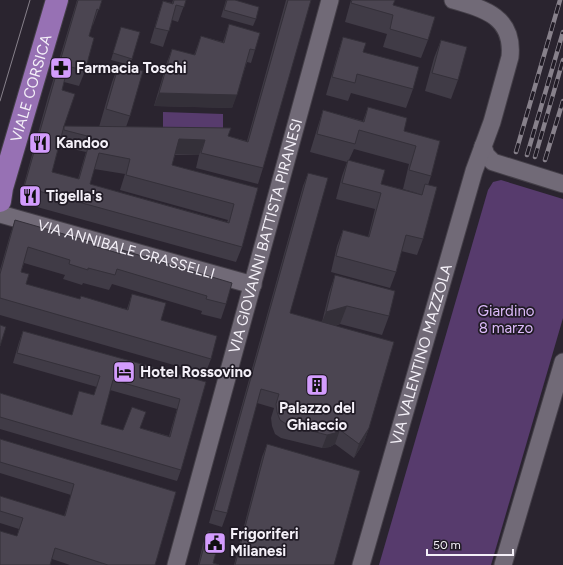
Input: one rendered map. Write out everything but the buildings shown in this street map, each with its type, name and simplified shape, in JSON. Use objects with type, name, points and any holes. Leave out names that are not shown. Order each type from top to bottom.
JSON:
[{"type":"main road","name":"VIALE CORSICA","points":[[0,200],[2,188],[57,0]]},
{"type":"street","name":"VIA GIOVANNI BATTISTA PIRANESI","points":[[176,565],[330,0]]},
{"type":"street","points":[[453,0],[492,13],[502,24],[509,37],[511,48],[510,57],[492,122],[490,138],[491,150],[496,157],[508,167]]},
{"type":"street","name":"VIA VALENTINO MAZZOLA","points":[[361,565],[474,171],[492,122]]},
{"type":"street","points":[[484,146],[484,153],[489,160],[496,164],[563,184]]},
{"type":"street","name":"VIA ANNIBALE GRASSELLI","points":[[0,214],[252,285]]},
{"type":"street","points":[[503,565],[563,362]]},
{"type":"green space","points":[[163,112],[223,114],[223,139],[163,138]]},
{"type":"green space","name":"Giardino 8 marzo","points":[[501,180],[563,199],[563,318],[491,565],[379,565],[488,190],[493,182]]},
{"type":"tram line","points":[[0,101],[30,0]]},
{"type":"railway","points":[[516,152],[560,0]]},
{"type":"railway","points":[[527,155],[563,32]]},
{"type":"railway","points":[[535,157],[563,60]]},
{"type":"railway","points":[[545,160],[563,101]]},
{"type":"place","name":"Farmacia Toschi","points":[[61,68]]},
{"type":"place","name":"Kandoo","points":[[40,143]]},
{"type":"place","name":"Tigella's","points":[[30,196]]},
{"type":"place","name":"Hotel Rossovino","points":[[124,372]]},
{"type":"place","name":"Palazzo del Ghiaccio","points":[[317,385]]},
{"type":"place","name":"Frigoriferi Milanesi","points":[[215,543]]}]
